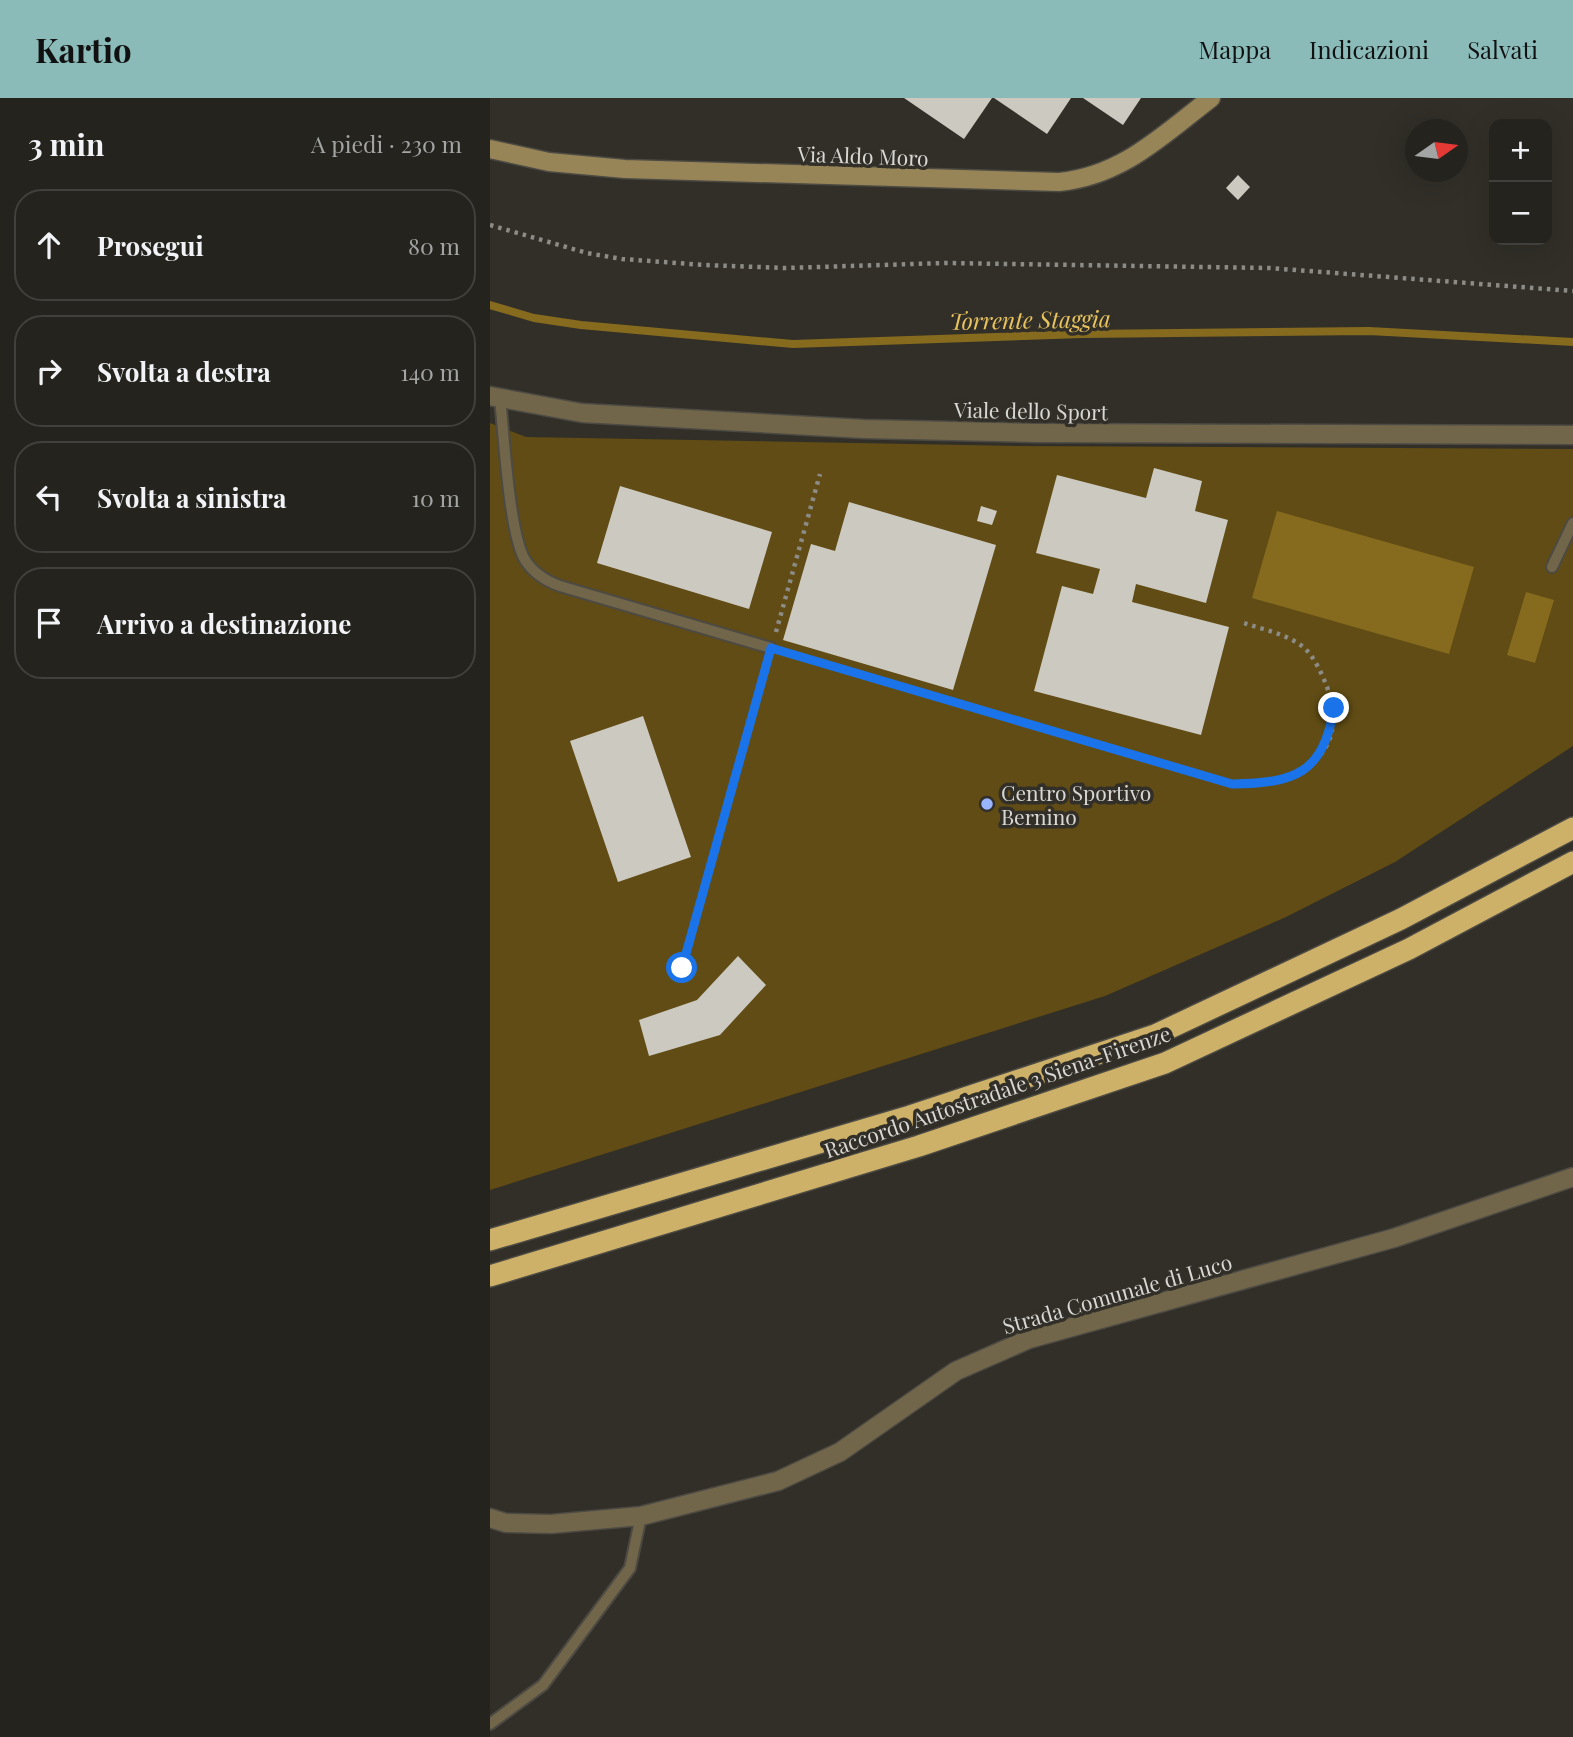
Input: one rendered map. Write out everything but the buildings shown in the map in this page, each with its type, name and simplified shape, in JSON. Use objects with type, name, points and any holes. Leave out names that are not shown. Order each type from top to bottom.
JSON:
[{"type":"highway","name":"Raccordo Autostradale 3 Siena-Firenze","points":[[490,1240],[911,1116],[1155,1035],[1401,919],[1573,828]]},
{"type":"highway","name":"Raccordo Autostradale 3 Siena-Firenze","points":[[490,1276],[919,1146],[1165,1063],[1409,949],[1573,862]]},
{"type":"street","name":"Via Aldo Moro","points":[[490,149],[549,162],[625,169],[1059,182],[1090,177],[1118,167],[1209,99]]},
{"type":"street","name":"Viale dello Sport","points":[[495,397],[582,414],[864,429],[1038,433],[1573,435]]},
{"type":"street","name":"Strada Comunale di Luco","points":[[490,1518],[506,1523],[551,1524],[641,1516],[778,1481],[840,1452],[956,1371],[1029,1339],[1394,1238],[1573,1177]]},
{"type":"lane","points":[[495,397],[517,537],[526,561],[538,576],[560,586],[771,648]]},
{"type":"lane","points":[[1552,567],[1573,523]]},
{"type":"lane","points":[[490,1724],[543,1685],[630,1568],[641,1516]]},
{"type":"path","points":[[490,225],[622,259],[704,265],[785,268],[946,263],[1269,268],[1573,291]]},
{"type":"path","points":[[682,968],[820,474]]},
{"type":"path","points":[[771,648],[1232,784],[1265,783],[1287,778],[1317,760],[1329,737],[1334,708],[1324,677],[1305,648],[1287,637],[1241,622]]},
{"type":"shaded area","name":"Centro Sportivo Bernino","points":[[490,423],[526,437],[1018,446],[1573,449],[1573,746],[1395,862],[1284,918],[1105,996],[490,1190]]},
{"type":"shaded area","points":[[1277,511],[1474,567],[1449,654],[1252,598]]},
{"type":"shaded area","points":[[1526,592],[1554,600],[1535,663],[1507,655]]},
{"type":"waterway","name":"Torrente Staggia","points":[[490,305],[534,318],[581,325],[793,344],[1082,334],[1369,331],[1573,342]]},
{"type":"place","name":"Centro Sportivo Bernino","points":[[987,804]]},
{"type":"route","points":[[682,968],[771,648],[1232,784],[1265,783],[1287,778],[1317,760],[1329,737],[1334,708]]}]
